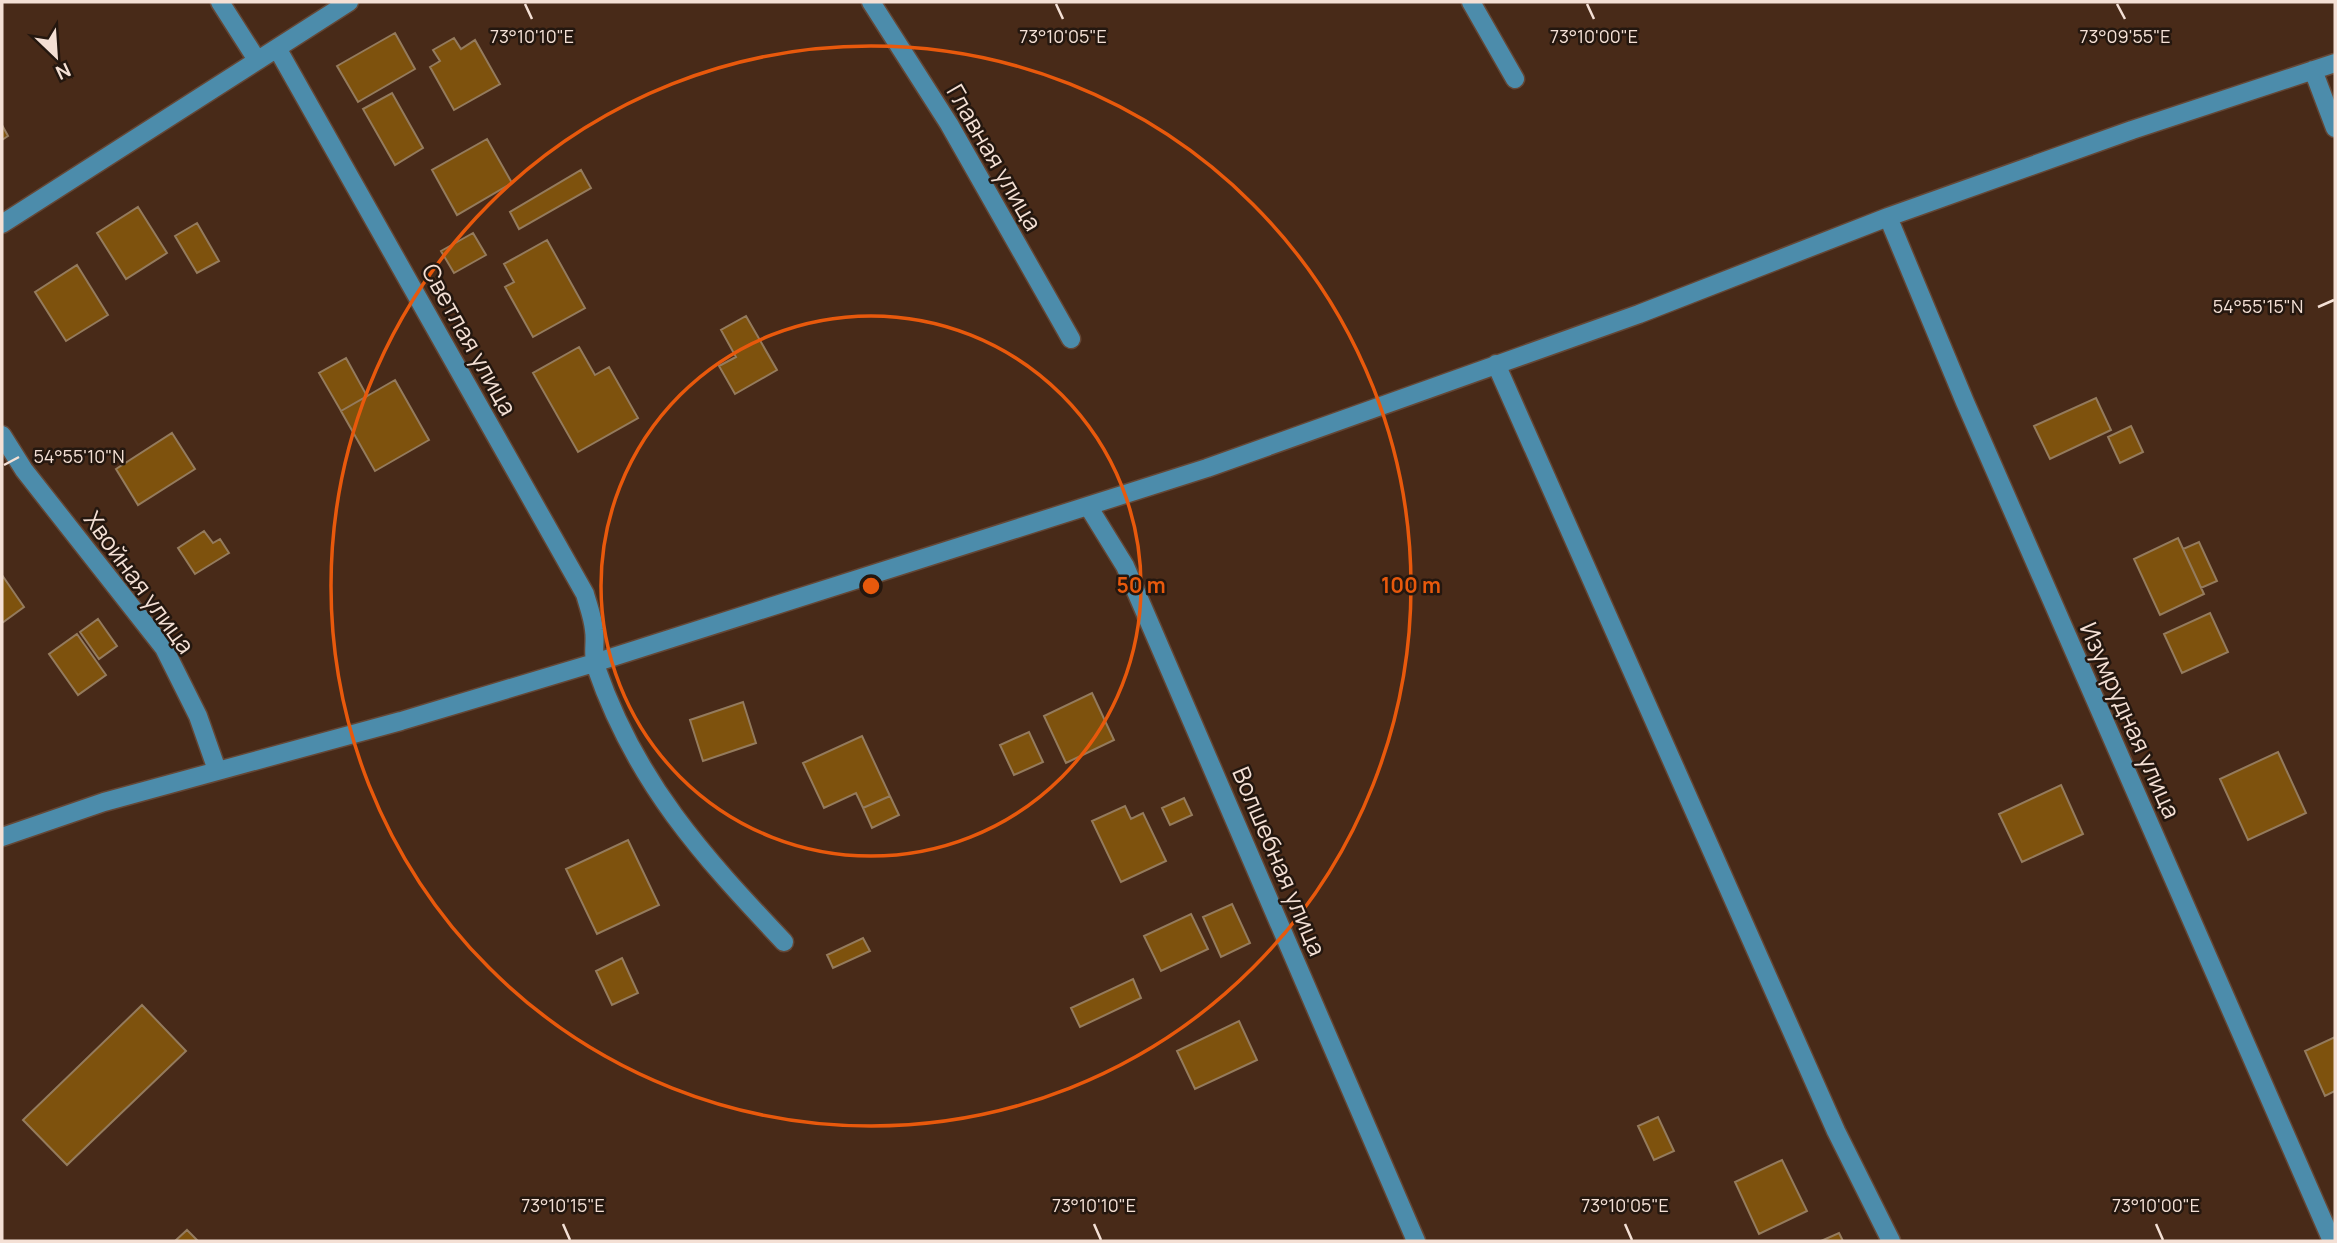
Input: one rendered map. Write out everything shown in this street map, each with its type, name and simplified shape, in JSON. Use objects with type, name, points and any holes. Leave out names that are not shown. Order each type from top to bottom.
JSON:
[{"type":"street","points":[[220,2],[257,60]]},
{"type":"street","points":[[2,224],[349,2]]},
{"type":"street","name":"Главная улица","points":[[871,2],[949,124],[1071,339]]},
{"type":"street","points":[[1471,2],[1515,79]]},
{"type":"street","name":"Светлая улица","points":[[277,48],[585,594],[594,629],[594,663]]},
{"type":"street","points":[[2,837],[104,802],[401,721],[594,663],[1207,468],[1639,314],[1888,217],[2132,130],[2335,63]]},
{"type":"street","points":[[2314,70],[2335,128]]},
{"type":"street","name":"Изумрудная улица","points":[[1888,217],[1971,415],[2332,1241]]},
{"type":"street","points":[[1496,364],[1831,1118],[1891,1241]]},
{"type":"street","name":"Хвойная улица","points":[[2,435],[24,470],[164,648],[198,716],[217,770]]},
{"type":"street","name":"Волшебная улица","points":[[1088,506],[1125,566],[1416,1241]]},
{"type":"street","points":[[594,663],[617,722],[654,788],[703,856],[784,942]]},
{"type":"building","points":[[395,33],[415,69],[358,102],[337,66]]},
{"type":"building","points":[[454,38],[461,49],[475,40],[500,84],[454,110],[430,67],[440,61],[433,50]]},
{"type":"building","points":[[392,93],[423,148],[395,165],[363,109]]},
{"type":"building","points":[[2,125],[8,136],[2,140]]},
{"type":"building","points":[[487,139],[512,183],[457,215],[432,170]]},
{"type":"building","points":[[581,170],[591,188],[519,229],[510,212]]},
{"type":"building","points":[[138,207],[167,253],[126,279],[97,233]]},
{"type":"building","points":[[197,223],[219,261],[197,273],[175,236]]},
{"type":"building","points":[[473,233],[486,255],[454,273],[441,251]]},
{"type":"building","points":[[547,240],[585,308],[533,337],[505,287],[514,282],[504,264]]},
{"type":"building","points":[[77,265],[108,315],[66,341],[35,292]]},
{"type":"building","points":[[746,316],[777,370],[735,394],[719,366],[736,357],[721,330]]},
{"type":"building","points":[[579,347],[595,375],[609,367],[638,418],[578,452],[533,373]]},
{"type":"building","points":[[346,358],[367,396],[341,411],[319,373]]},
{"type":"building","points":[[395,380],[429,440],[375,471],[341,411]]},
{"type":"building","points":[[2096,398],[2111,430],[2050,459],[2034,426]]},
{"type":"building","points":[[2131,426],[2143,452],[2120,463],[2108,437]]},
{"type":"building","points":[[172,433],[195,469],[138,505],[116,469]]},
{"type":"building","points":[[204,531],[213,543],[220,539],[229,553],[195,574],[178,548]]},
{"type":"building","points":[[2178,538],[2204,594],[2160,615],[2134,559]]},
{"type":"building","points":[[2199,542],[2217,581],[2201,588],[2183,549]]},
{"type":"building","points":[[2,575],[24,607],[2,623]]},
{"type":"building","points":[[2210,613],[2228,652],[2182,673],[2164,634]]},
{"type":"building","points":[[98,619],[117,646],[99,659],[80,632]]},
{"type":"building","points":[[77,634],[106,675],[78,695],[49,654]]},
{"type":"building","points":[[1092,693],[1114,740],[1066,763],[1044,716]]},
{"type":"building","points":[[743,702],[756,743],[703,761],[690,720]]},
{"type":"building","points":[[1029,732],[1043,762],[1014,775],[1000,745]]},
{"type":"building","points":[[862,736],[890,796],[863,808],[856,793],[824,808],[803,763]]},
{"type":"building","points":[[2278,752],[2306,813],[2248,840],[2220,779]]},
{"type":"building","points":[[2061,785],[2083,834],[2022,862],[1999,814]]},
{"type":"building","points":[[890,796],[899,815],[872,828],[863,808]]},
{"type":"building","points":[[1184,798],[1192,815],[1170,825],[1162,808]]},
{"type":"building","points":[[1125,806],[1131,819],[1143,813],[1166,861],[1121,882],[1092,821]]},
{"type":"building","points":[[628,840],[659,905],[597,934],[566,869]]},
{"type":"building","points":[[1232,904],[1250,943],[1221,957],[1203,917]]},
{"type":"building","points":[[1191,914],[1208,949],[1161,971],[1144,936]]},
{"type":"building","points":[[863,938],[870,951],[833,968],[827,955]]},
{"type":"building","points":[[622,958],[638,993],[612,1005],[596,971]]},
{"type":"building","points":[[1133,979],[1141,998],[1080,1027],[1071,1008]]},
{"type":"building","points":[[142,1005],[186,1051],[67,1165],[23,1120]]},
{"type":"building","points":[[1239,1021],[1257,1060],[1195,1089],[1177,1051]]},
{"type":"building","points":[[2335,1037],[2335,1091],[2325,1096],[2305,1051]]},
{"type":"building","points":[[1658,1117],[1674,1151],[1654,1160],[1638,1126]]},
{"type":"building","points":[[1782,1160],[1807,1211],[1759,1234],[1735,1182]]},
{"type":"building","points":[[187,1230],[198,1241],[175,1241]]},
{"type":"building","points":[[1839,1233],[1843,1241],[1821,1241]]}]
